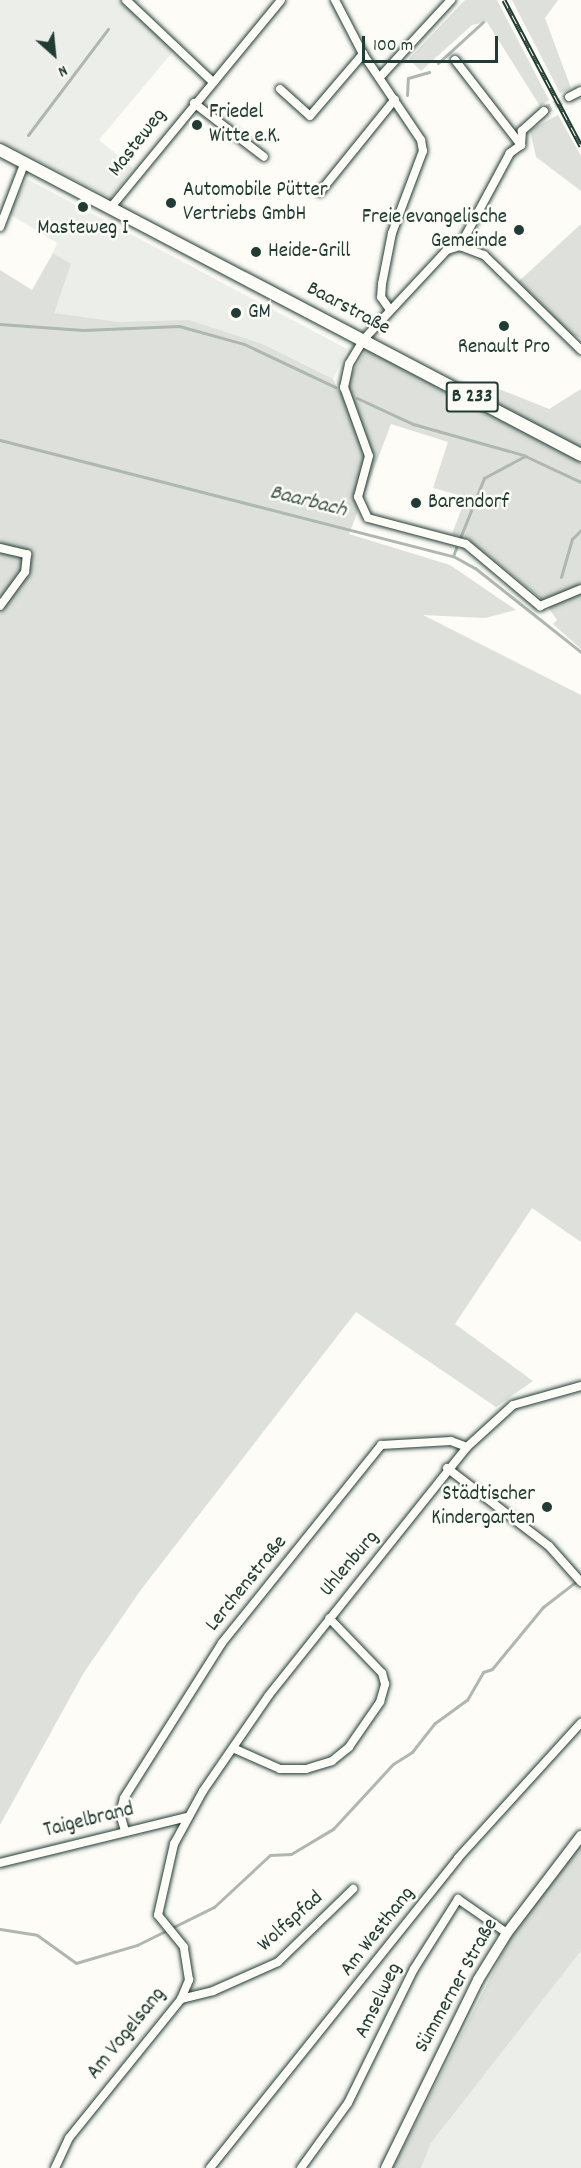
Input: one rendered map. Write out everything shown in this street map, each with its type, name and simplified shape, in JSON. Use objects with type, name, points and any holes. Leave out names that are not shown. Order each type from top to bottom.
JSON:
[{"type":"main road","name":"Baarstraße","points":[[0,150],[111,206],[581,455]]},
{"type":"main road","name":"Sümmerner Straße","points":[[386,2168],[458,2019],[507,1933],[581,1836]]},
{"type":"street","points":[[126,0],[213,82]]},
{"type":"street","name":"Masteweg","points":[[111,206],[281,0]]},
{"type":"street","points":[[335,0],[363,54],[421,140],[423,151],[392,232],[381,297],[390,310]]},
{"type":"street","points":[[380,77],[451,0]]},
{"type":"street","points":[[280,89],[310,116],[363,54]]},
{"type":"street","points":[[455,60],[521,145]]},
{"type":"street","points":[[569,97],[581,91]]},
{"type":"street","points":[[320,192],[395,99]]},
{"type":"street","name":"Masteweg","points":[[194,103],[264,157]]},
{"type":"street","points":[[460,246],[510,153],[521,145],[522,131],[544,111]]},
{"type":"street","points":[[0,227],[25,162]]},
{"type":"street","points":[[581,350],[484,255],[460,246],[447,250],[364,339],[349,364],[344,387],[369,456],[358,496],[368,518],[466,544],[540,606],[581,589]]},
{"type":"street","points":[[0,548],[27,554],[25,572],[0,606]]},
{"type":"street","name":"Uhlenburg","points":[[187,1817],[235,1749],[269,1695],[447,1467],[513,1405],[581,1386]]},
{"type":"street","name":"Lerchenstraße","points":[[125,1831],[120,1814],[124,1798],[222,1643],[381,1445],[452,1441],[467,1447]]},
{"type":"street","points":[[447,1467],[511,1514],[581,1582]]},
{"type":"street","points":[[235,1749],[280,1769],[306,1769],[332,1761],[349,1747],[380,1702],[385,1684],[382,1673],[328,1618]]},
{"type":"street","name":"Am Westhang","points":[[210,2168],[458,1858],[581,1723]]},
{"type":"street","name":"Taigelbrand","points":[[0,1863],[187,1817]]},
{"type":"street","name":"Am Vogelsang","points":[[55,2168],[69,2138],[100,2096],[181,1999],[190,1965],[184,1947],[158,1915],[174,1844],[187,1817]]},
{"type":"street","name":"Wolfspfad","points":[[181,1999],[213,1991],[278,1962],[353,1889]]},
{"type":"street","name":"Amselweg","points":[[301,2168],[348,2103],[414,1969],[458,1899],[507,1933]]},
{"type":"shaded area","points":[[0,0],[141,0],[131,9],[175,49],[99,140],[133,168],[111,198],[0,141]]},
{"type":"shaded area","points":[[465,0],[497,0],[549,100],[540,106],[487,22],[472,25],[421,71],[409,59]]},
{"type":"shaded area","points":[[512,0],[558,0],[545,18],[571,88],[560,93]]},
{"type":"shaded area","points":[[558,115],[581,156],[581,191],[536,157],[530,130]]},
{"type":"shaded area","points":[[27,179],[347,349],[333,379],[265,345],[53,313],[71,264],[53,253],[57,243],[8,213]]},
{"type":"shaded area","points":[[581,224],[581,338],[568,333],[517,283]]},
{"type":"shaded area","points":[[53,253],[71,264],[54,313],[119,322],[189,320],[265,345],[333,379],[340,394],[366,350],[484,398],[499,389],[549,409],[581,389],[581,649],[553,624],[557,620],[544,601],[467,539],[452,534],[466,497],[433,488],[448,442],[391,424],[349,534],[450,565],[516,610],[485,618],[423,615],[581,695],[581,1242],[532,1208],[455,1324],[533,1381],[496,1407],[356,1312],[140,1591],[83,1674],[0,1825],[0,270],[32,290]]},
{"type":"shaded area","points":[[581,1844],[581,1951],[431,2143],[421,2168],[393,2168],[511,1937]]},
{"type":"shaded area","points":[[581,1951],[581,2168],[421,2168],[431,2143]]},
{"type":"waterway","points":[[438,63],[483,22]]},
{"type":"waterway","points":[[28,135],[108,29]]},
{"type":"waterway","points":[[407,95],[408,78],[429,72]]},
{"type":"waterway","points":[[0,324],[83,330],[179,326],[244,344],[335,387]]},
{"type":"waterway","points":[[357,398],[413,424],[523,455],[581,482]]},
{"type":"waterway","name":"Baarbach","points":[[0,440],[453,556],[475,568],[581,652]]},
{"type":"waterway","points":[[460,538],[484,478],[525,456]]},
{"type":"waterway","points":[[561,577],[572,539],[581,530]]},
{"type":"waterway","points":[[453,556],[456,548]]},
{"type":"waterway","points":[[0,1929],[37,1935],[76,1963],[137,1945],[214,1907],[270,1855],[291,1854],[333,1829],[393,1764],[412,1752],[435,1723],[467,1700],[483,1672],[492,1669],[543,1607],[578,1580]]},
{"type":"tunnel","points":[[544,111],[569,97]]},
{"type":"railway","points":[[504,0],[581,146]]},
{"type":"place","name":"Friedel Witte e.K.","points":[[197,125]]},
{"type":"place","name":"Automobile Pütter Vertriebs GmbH","points":[[171,203]]},
{"type":"place","name":"Masteweg I","points":[[83,207]]},
{"type":"place","name":"Freie evangelische Gemeinde","points":[[519,230]]},
{"type":"place","name":"Heide-Grill","points":[[256,252]]},
{"type":"place","name":"GM","points":[[236,313]]},
{"type":"place","name":"Renault Pro","points":[[504,326]]},
{"type":"place","name":"Barendorf","points":[[416,503]]},
{"type":"place","name":"Städtischer Kindergarten","points":[[547,1507]]}]
